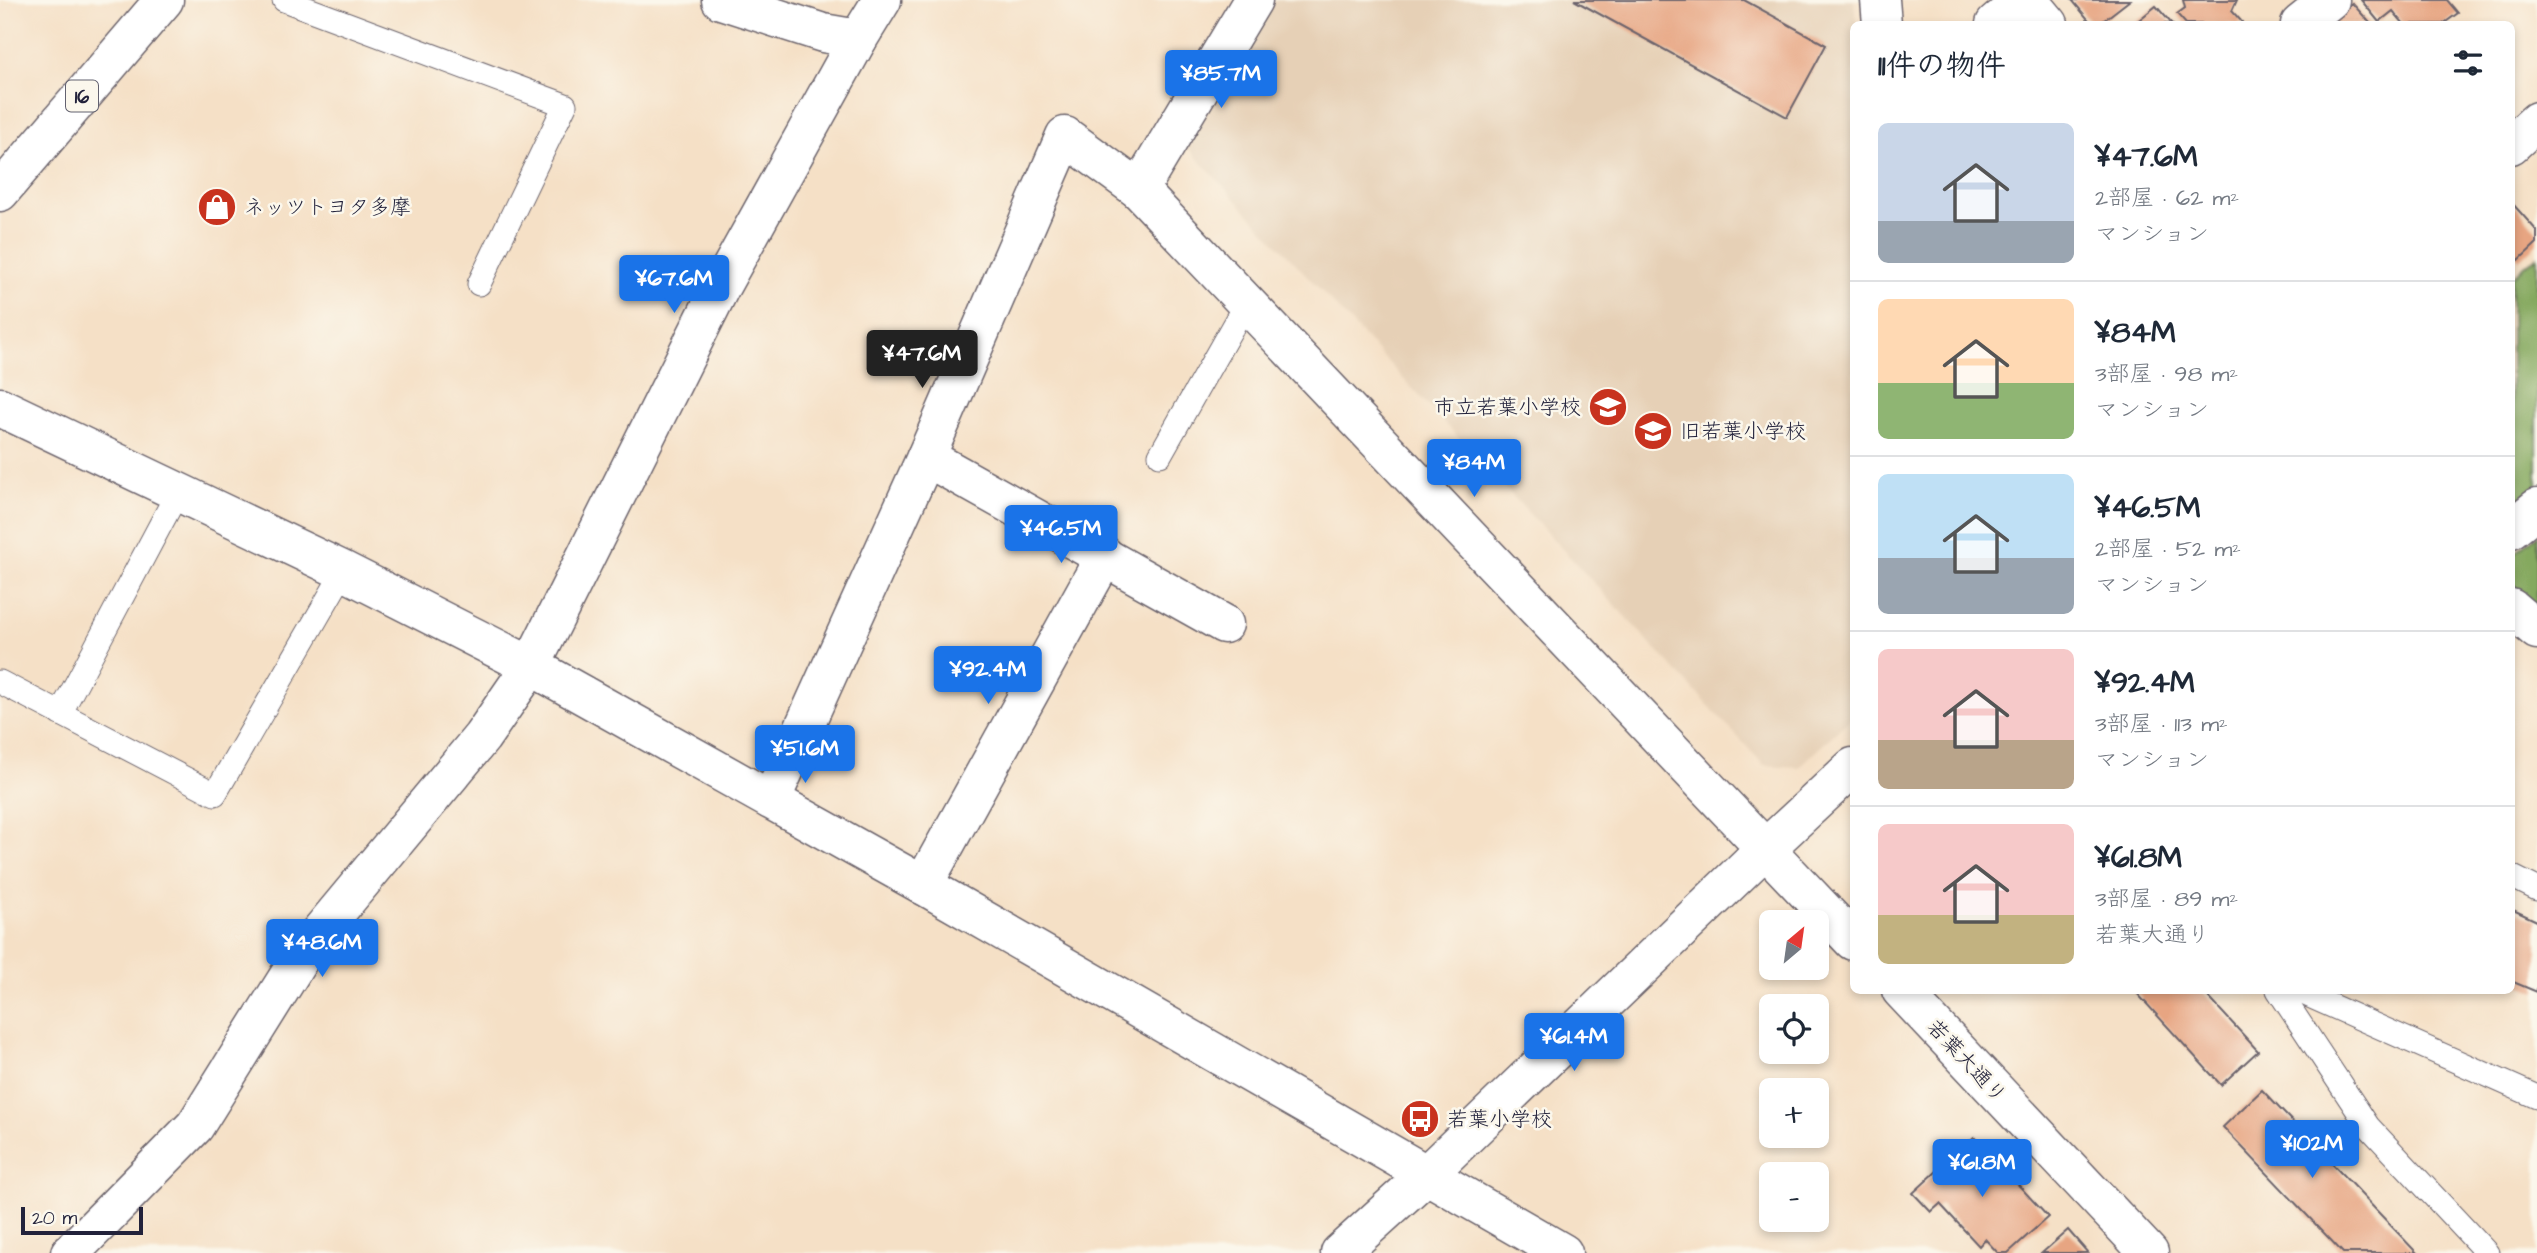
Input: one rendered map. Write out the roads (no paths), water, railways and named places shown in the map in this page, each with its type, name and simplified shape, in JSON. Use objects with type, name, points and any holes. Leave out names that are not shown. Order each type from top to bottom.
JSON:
[{"type":"street","name":"16","points":[[0,192],[164,0]]},
{"type":"street","points":[[721,0],[823,33],[858,39]]},
{"type":"street","points":[[70,1253],[195,1126],[305,950],[482,737],[531,666],[722,286],[882,0]]},
{"type":"street","points":[[1139,190],[1253,0]]},
{"type":"street","points":[[1880,0],[1882,21]]},
{"type":"street","points":[[1998,21],[2023,0]]},
{"type":"street","points":[[2029,0],[2046,21]]},
{"type":"street","points":[[2304,21],[2330,0]]},
{"type":"street","points":[[2515,141],[2537,121]]},
{"type":"street","points":[[771,800],[926,457],[1065,136],[1139,190],[1850,937]]},
{"type":"street","points":[[0,407],[179,490],[531,666],[923,885],[1563,1253]]},
{"type":"street","points":[[926,457],[1224,624]]},
{"type":"street","points":[[2515,526],[2537,508]]},
{"type":"street","points":[[923,885],[1105,556]]},
{"type":"street","points":[[2515,612],[2537,631]]},
{"type":"street","points":[[1340,1253],[1425,1176],[1850,770]]},
{"type":"street","name":"若葉大通り","points":[[1904,994],[2149,1253]]},
{"type":"lane","points":[[284,0],[565,104],[479,284]]},
{"type":"lane","points":[[1160,455],[1246,303]]},
{"type":"lane","points":[[60,714],[179,490]]},
{"type":"lane","points":[[0,682],[215,794],[344,571]]},
{"type":"lane","points":[[2515,878],[2537,889]]},
{"type":"lane","points":[[2281,994],[2368,1126],[2487,1253]]},
{"type":"lane","points":[[2304,994],[2537,1097]]},
{"type":"place","name":"ネッツトヨタ多摩","points":[[217,207]]},
{"type":"place","name":"市立若葉小学校","points":[[1608,407]]},
{"type":"place","name":"旧若葉小学校","points":[[1653,431]]},
{"type":"place","name":"若葉小学校","points":[[1420,1119]]}]
